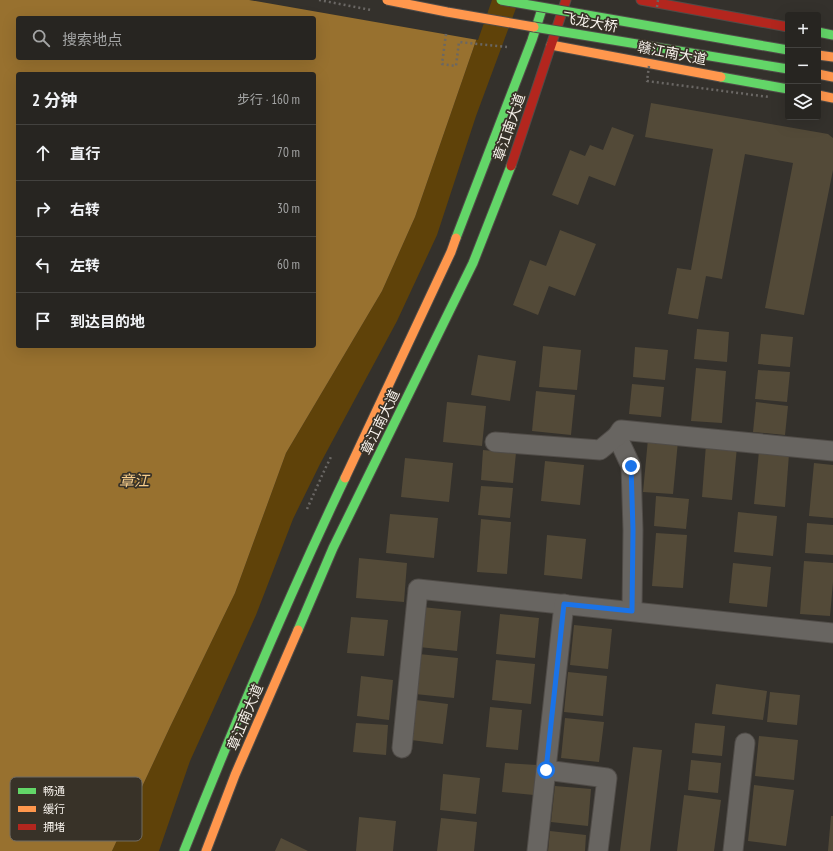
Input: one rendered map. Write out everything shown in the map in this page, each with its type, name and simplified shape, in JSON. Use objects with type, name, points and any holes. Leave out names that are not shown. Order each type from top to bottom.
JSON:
[{"type":"main road","name":"飞龙大桥","points":[[387,0],[470,16],[785,68]]},
{"type":"main road","name":"飞龙大桥","points":[[501,0],[785,49]]},
{"type":"main road","name":"章江南大道","points":[[184,851],[216,770],[316,539],[451,252],[532,40],[545,0]]},
{"type":"main road","name":"章江南大道","points":[[206,851],[235,775],[333,548],[473,263],[514,156],[566,0]]},
{"type":"main road","points":[[642,0],[785,26]]},
{"type":"main road","points":[[821,33],[833,35]]},
{"type":"main road","name":"赣江南大道","points":[[551,45],[785,88]]},
{"type":"main road","points":[[821,55],[833,57]]},
{"type":"main road","points":[[821,75],[833,77]]},
{"type":"main road","points":[[821,96],[833,98]]},
{"type":"street","points":[[495,442],[600,450],[617,436],[621,430],[833,451]]},
{"type":"street","points":[[617,436],[631,466],[633,530],[632,611]]},
{"type":"street","points":[[402,748],[418,589],[833,633]]},
{"type":"street","points":[[537,851],[564,604]]},
{"type":"street","points":[[732,851],[745,743]]},
{"type":"street","points":[[546,770],[608,778],[598,851]]},
{"type":"path","points":[[446,34],[442,64],[456,66],[459,42],[507,47]]},
{"type":"shaded area","points":[[490,0],[519,0],[476,116],[437,235],[397,321],[320,464],[293,519],[256,615],[190,761],[159,851],[112,851],[117,841],[142,841],[142,787],[235,593],[286,453],[382,291],[415,217]]},
{"type":"water","name":"章江","points":[[0,0],[490,0],[415,217],[382,291],[286,453],[235,593],[142,787],[142,777],[10,777],[10,841],[117,841],[112,851],[0,851]]},
{"type":"pier","points":[[249,0],[492,0],[478,40]]},
{"type":"building","points":[[651,103],[828,134],[833,138],[833,170],[804,315],[765,308],[793,163],[745,154],[722,279],[706,276],[698,319],[668,314],[677,268],[691,270],[713,149],[645,137]]},
{"type":"building","points":[[612,127],[634,135],[615,186],[589,176],[578,205],[552,195],[570,150],[585,156],[590,145],[603,150]]},
{"type":"building","points":[[560,230],[596,244],[575,296],[549,286],[538,315],[513,305],[530,260],[546,266]]},
{"type":"building","points":[[697,329],[729,332],[727,362],[694,359]]},
{"type":"building","points":[[761,334],[793,337],[790,367],[758,364]]},
{"type":"building","points":[[543,346],[581,350],[577,390],[539,387]]},
{"type":"building","points":[[635,347],[668,350],[665,380],[633,377]]},
{"type":"building","points":[[478,355],[516,361],[510,401],[471,395]]},
{"type":"building","points":[[696,368],[726,371],[722,423],[691,421]]},
{"type":"building","points":[[758,370],[790,372],[787,402],[755,399]]},
{"type":"building","points":[[632,384],[664,387],[661,417],[629,414]]},
{"type":"building","points":[[536,391],[575,395],[571,435],[532,431]]},
{"type":"building","points":[[447,402],[486,406],[482,446],[443,442]]},
{"type":"building","points":[[756,402],[788,406],[785,435],[753,432]]},
{"type":"building","points":[[648,439],[678,441],[673,494],[643,492]]},
{"type":"building","points":[[706,444],[737,447],[732,500],[702,497]]},
{"type":"building","points":[[483,450],[516,453],[513,483],[481,480]]},
{"type":"building","points":[[759,451],[789,454],[785,507],[754,504]]},
{"type":"building","points":[[405,458],[453,463],[449,502],[401,497]]},
{"type":"building","points":[[545,461],[584,465],[580,505],[541,501]]},
{"type":"building","points":[[814,463],[833,465],[833,518],[809,516]]},
{"type":"building","points":[[481,486],[513,488],[510,518],[478,515]]},
{"type":"building","points":[[656,496],[689,499],[686,529],[654,526]]},
{"type":"building","points":[[738,512],[777,516],[773,556],[734,552]]},
{"type":"building","points":[[390,514],[438,518],[434,558],[386,553]]},
{"type":"building","points":[[481,519],[511,522],[507,574],[477,572]]},
{"type":"building","points":[[807,523],[833,525],[833,555],[805,553]]},
{"type":"building","points":[[656,533],[687,535],[683,588],[652,586]]},
{"type":"building","points":[[547,535],[586,539],[582,579],[544,575]]},
{"type":"building","points":[[359,558],[407,563],[404,602],[356,598]]},
{"type":"building","points":[[804,561],[833,563],[830,616],[800,614]]},
{"type":"building","points":[[733,563],[771,567],[767,607],[729,603]]},
{"type":"building","points":[[422,607],[461,611],[457,651],[419,647]]},
{"type":"building","points":[[500,614],[539,618],[535,658],[496,654]]},
{"type":"building","points":[[351,617],[388,620],[384,656],[347,653]]},
{"type":"building","points":[[574,625],[612,629],[608,669],[570,665]]},
{"type":"building","points":[[419,654],[458,658],[454,698],[415,694]]},
{"type":"building","points":[[496,660],[535,664],[531,704],[492,700]]},
{"type":"building","points":[[568,672],[607,676],[603,716],[564,712]]},
{"type":"building","points":[[361,676],[393,680],[389,720],[357,716]]},
{"type":"building","points":[[716,684],[767,691],[763,720],[712,714]]},
{"type":"building","points":[[770,692],[800,695],[797,725],[767,722]]},
{"type":"building","points":[[416,700],[448,704],[443,744],[411,740]]},
{"type":"building","points":[[490,707],[522,710],[518,750],[486,747]]},
{"type":"building","points":[[565,718],[604,722],[599,762],[561,758]]},
{"type":"building","points":[[356,723],[388,725],[386,755],[353,752]]},
{"type":"building","points":[[695,723],[725,726],[722,756],[692,753]]},
{"type":"building","points":[[759,736],[798,740],[794,780],[755,776]]},
{"type":"building","points":[[633,747],[662,750],[650,851],[620,851]]},
{"type":"building","points":[[691,760],[721,763],[718,793],[688,790]]},
{"type":"building","points":[[505,763],[537,765],[534,795],[502,792]]},
{"type":"building","points":[[443,774],[480,778],[476,814],[440,810]]},
{"type":"building","points":[[754,785],[794,790],[786,846],[748,841]]},
{"type":"building","points":[[555,786],[591,789],[588,826],[551,822]]},
{"type":"building","points":[[684,795],[721,800],[714,851],[677,851]]},
{"type":"building","points":[[831,816],[833,816],[833,851],[828,851]]},
{"type":"building","points":[[359,817],[396,821],[393,851],[356,851]]},
{"type":"building","points":[[441,818],[477,822],[474,851],[437,851]]},
{"type":"building","points":[[550,831],[586,835],[585,851],[548,851]]},
{"type":"building","points":[[281,838],[308,851],[275,851]]},
{"type":"traffic: fast","points":[[501,0],[785,49]]},
{"type":"traffic: fast","points":[[456,238],[532,40],[542,9]]},
{"type":"traffic: fast","points":[[534,27],[785,69]]},
{"type":"traffic: fast","points":[[821,33],[833,35]]},
{"type":"traffic: fast","points":[[721,77],[785,88]]},
{"type":"traffic: fast","points":[[298,630],[333,548],[473,263],[511,166]]},
{"type":"traffic: fast","points":[[184,851],[222,757],[302,570],[345,478]]},
{"type":"traffic: slow","points":[[387,0],[534,27]]},
{"type":"traffic: slow","points":[[551,45],[721,77]]},
{"type":"traffic: slow","points":[[821,55],[833,57]]},
{"type":"traffic: slow","points":[[821,75],[833,77]]},
{"type":"traffic: slow","points":[[821,96],[833,98]]},
{"type":"traffic: slow","points":[[345,478],[451,252],[456,238]]},
{"type":"traffic: slow","points":[[206,851],[235,775],[298,630]]},
{"type":"traffic: jam","points":[[511,166],[566,0]]},
{"type":"traffic: jam","points":[[641,0],[785,26]]},
{"type":"route","points":[[546,770],[564,604],[632,611],[633,530],[631,466]]}]
